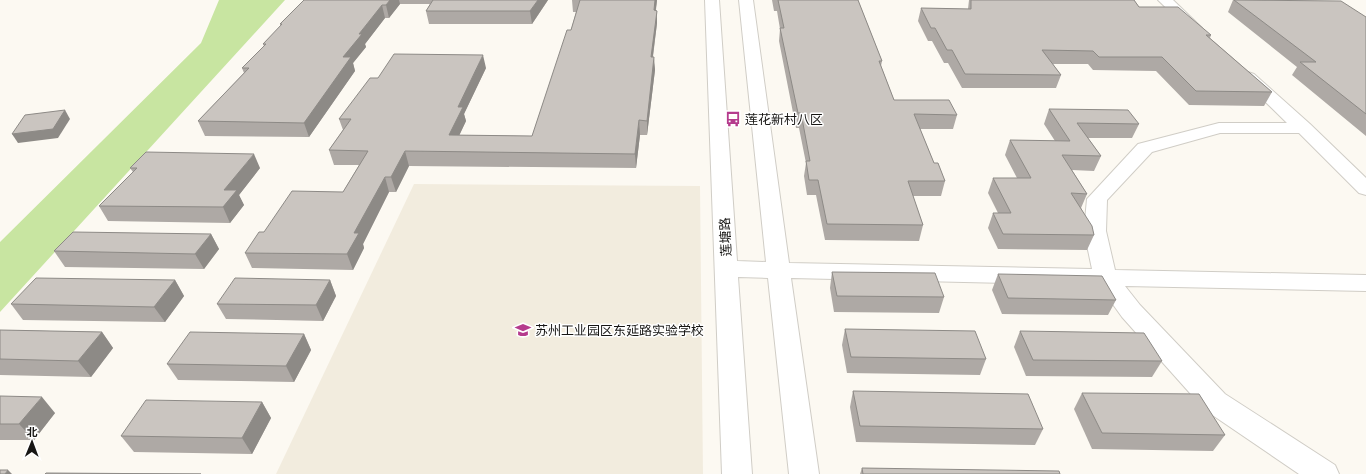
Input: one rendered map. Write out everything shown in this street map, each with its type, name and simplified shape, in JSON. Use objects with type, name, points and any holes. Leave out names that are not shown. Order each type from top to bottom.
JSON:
[{"type":"street","name":"莲塘路","points":[[712,0],[738,474]]},
{"type":"street","points":[[746,0],[750,43],[804,474]]},
{"type":"street","points":[[1165,0],[1206,37]]},
{"type":"street","points":[[1235,64],[1304,128],[1366,189]]},
{"type":"street","points":[[1304,128],[1219,128],[1145,148],[1097,199],[1096,231],[1105,276],[1131,311],[1215,402],[1324,474]]},
{"type":"street","points":[[727,269],[1105,276],[1366,283]]},
{"type":"shaded area","points":[[219,0],[285,0],[0,312],[0,242],[201,43]]},
{"type":"shaded area","name":"苏州工业园区东延路实验学校","points":[[414,184],[700,186],[703,474],[276,474]]},
{"type":"building","points":[[304,0],[390,0],[386,5],[382,5],[359,34],[362,34],[343,57],[351,57],[304,123],[198,121],[249,68],[242,68],[266,44],[263,44],[282,24],[280,24]]},
{"type":"building","points":[[433,0],[538,0],[530,11],[426,11]]},
{"type":"building","points":[[580,0],[655,0],[654,10],[657,11],[651,57],[654,57],[647,121],[639,120],[635,154],[405,151],[391,177],[385,177],[354,233],[359,233],[347,254],[245,253],[259,232],[264,232],[292,191],[343,192],[368,151],[329,150],[351,119],[339,119],[370,78],[378,78],[394,54],[483,55],[458,107],[463,107],[449,135],[532,136],[567,30],[571,30]]},
{"type":"building","points":[[778,0],[858,0],[882,61],[879,61],[894,100],[949,100],[957,115],[914,114],[934,163],[938,163],[945,181],[908,181],[923,225],[827,224],[818,180],[809,180],[806,161],[810,161],[801,113],[798,113],[780,28],[784,28]]},
{"type":"building","points":[[971,0],[1134,0],[1139,7],[1178,7],[1211,35],[1206,35],[1272,92],[1196,91],[1162,57],[1099,57],[1093,51],[1042,50],[1061,75],[965,74],[952,50],[947,50],[935,28],[931,28],[921,8],[971,9]]},
{"type":"building","points":[[1234,0],[1341,1],[1366,17],[1366,114],[1300,62],[1316,62]]},
{"type":"building","points":[[1049,109],[1128,110],[1139,124],[1077,123],[1101,156],[1062,155],[1087,194],[1071,193],[1092,226],[1094,235],[1003,234],[993,213],[1011,213],[993,178],[1031,178],[1010,140],[1070,141]]},
{"type":"building","points":[[65,110],[53,129],[12,134],[25,115]]},
{"type":"building","points":[[146,152],[254,154],[224,190],[237,190],[223,207],[99,206],[137,168],[130,168]]},
{"type":"building","points":[[73,232],[211,234],[195,254],[54,251]]},
{"type":"building","points":[[832,272],[935,273],[944,297],[837,296]]},
{"type":"building","points":[[998,274],[1102,276],[1116,300],[1008,298]]},
{"type":"building","points":[[36,278],[175,280],[154,307],[11,304]]},
{"type":"building","points":[[235,278],[330,280],[316,305],[217,304]]},
{"type":"building","points":[[845,329],[975,331],[986,359],[851,357]]},
{"type":"building","points":[[0,330],[102,332],[78,361],[0,359]]},
{"type":"building","points":[[1020,331],[1144,333],[1162,361],[1033,360]]},
{"type":"building","points":[[190,332],[304,334],[286,366],[167,364]]},
{"type":"building","points":[[853,391],[1028,394],[1043,429],[860,426]]},
{"type":"building","points":[[1082,393],[1199,394],[1225,435],[1102,433]]},
{"type":"building","points":[[0,396],[42,397],[19,424],[0,424]]},
{"type":"building","points":[[146,400],[262,402],[242,438],[121,436]]},
{"type":"building","points":[[862,468],[1059,471],[1060,474],[863,474]]},
{"type":"building","points":[[0,470],[8,470],[5,474],[0,474]]},
{"type":"building","points":[[46,473],[201,474],[45,474]]},
{"type":"place","name":"莲花新村八区","points":[[733,119]]},
{"type":"place","name":"苏州工业园区东延路实验学校","points":[[523,330]]}]
